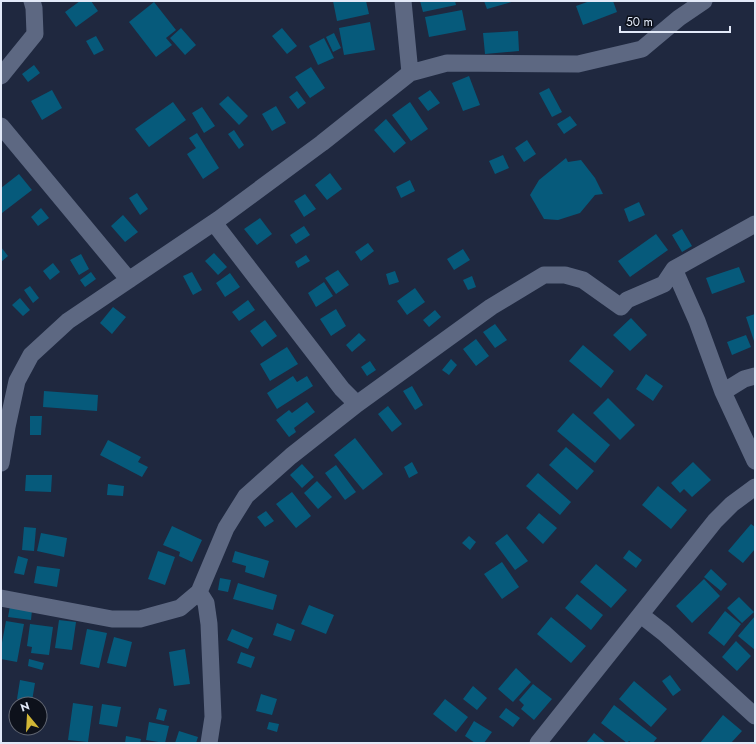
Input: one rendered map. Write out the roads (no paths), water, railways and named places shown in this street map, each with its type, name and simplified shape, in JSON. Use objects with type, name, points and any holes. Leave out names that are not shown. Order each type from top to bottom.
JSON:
[{"type":"street","points":[[1,76],[35,34],[32,1]]},
{"type":"street","points":[[403,1],[410,73]]},
{"type":"street","points":[[1,463],[17,381],[30,355],[68,321],[214,223],[322,143],[410,73],[447,63],[578,64],[642,50],[679,18],[704,1]]},
{"type":"street","points":[[1,126],[129,280]]},
{"type":"street","points":[[214,223],[342,389],[358,404]]},
{"type":"street","points":[[1,598],[112,619],[140,619],[180,608],[199,592],[226,528],[246,496],[291,456],[358,404],[491,307],[544,275],[564,276],[583,280],[621,307],[627,300],[664,284],[674,269],[755,224]]},
{"type":"street","points":[[674,269],[702,334],[723,392],[755,461]]},
{"type":"street","points":[[723,392],[744,380],[755,376]]},
{"type":"street","points":[[538,743],[715,521],[732,504],[755,487]]},
{"type":"street","points":[[199,592],[206,603],[209,624],[212,718],[209,743]]},
{"type":"street","points":[[641,615],[664,633],[755,716]]}]
